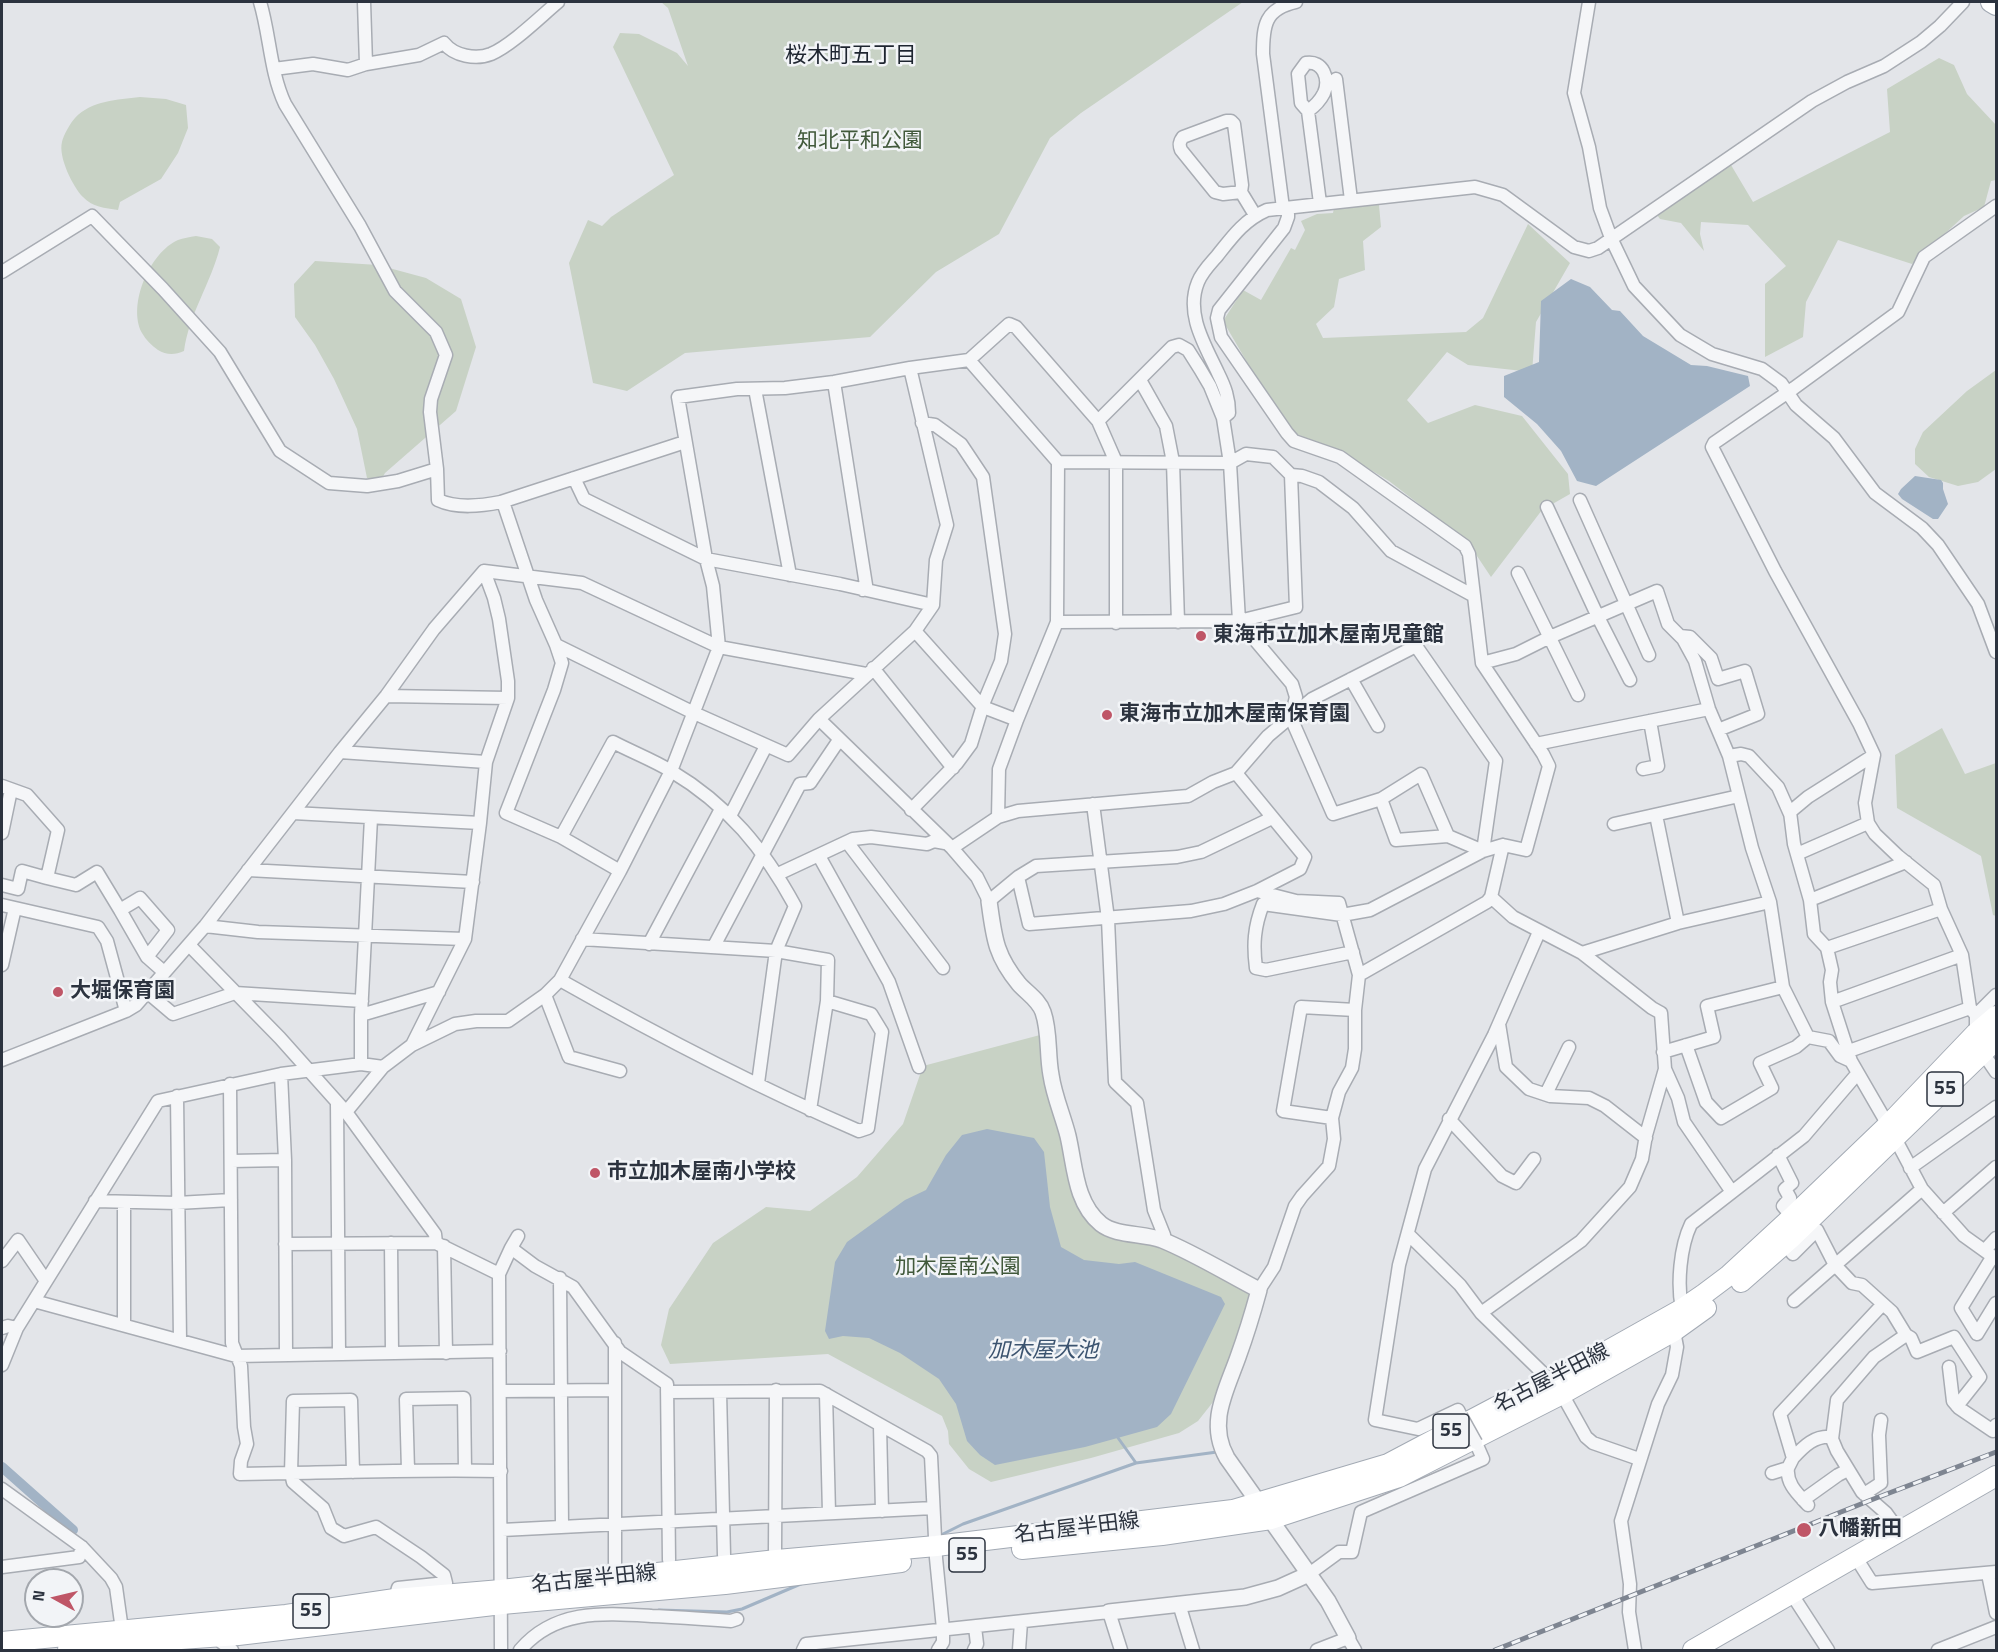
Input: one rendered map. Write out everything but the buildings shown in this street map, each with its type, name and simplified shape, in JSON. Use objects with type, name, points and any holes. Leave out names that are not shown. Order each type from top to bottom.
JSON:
[{"type":"main road","points":[[1991,2],[1996,6]]},
{"type":"main road","name":"名古屋半田線","points":[[1557,1388],[1674,1331],[1737,1286],[1785,1244],[1891,1131],[1974,1019],[1996,1017]]},
{"type":"main road","name":"名古屋半田線","points":[[68,1650],[395,1599],[501,1597],[725,1584],[936,1552],[1162,1535],[1399,1477],[1557,1388],[1682,1309],[1728,1276],[1891,1131],[1991,1052]]},
{"type":"main road","points":[[1693,1650],[1996,1476]]},
{"type":"main road","name":"名古屋半田線","points":[[2,1642],[225,1643],[501,1597]]},
{"type":"street","points":[[261,2],[273,69],[285,104],[360,226],[395,291],[436,332],[446,355],[431,399],[430,412],[437,469],[438,500],[445,503],[482,506],[503,502],[685,442]]},
{"type":"street","points":[[364,2],[366,64]]},
{"type":"street","points":[[273,69],[313,64],[348,70],[366,64],[419,55],[444,43],[453,53],[490,55],[558,2]]},
{"type":"street","points":[[1296,2],[1279,7],[1269,16],[1264,28],[1263,40],[1263,54],[1288,218],[1284,228],[1219,310],[1216,318],[1221,337],[1294,441],[1340,457],[1465,546],[1469,554],[1482,663],[1549,766],[1526,850],[1503,845],[1483,851],[1370,910],[1342,915],[1263,904],[1256,922],[1253,944],[1256,969],[1266,970],[1353,952]]},
{"type":"street","points":[[1589,2],[1574,93],[1589,147],[1600,208],[1611,238],[1634,286],[1680,335],[1712,354],[1762,369],[1781,383],[1796,405],[1834,438],[1875,493],[1922,528],[1938,545],[1978,604],[1996,652]]},
{"type":"street","points":[[1223,418],[1229,413],[1229,400],[1200,335],[1193,312],[1193,300],[1203,273],[1240,227],[1255,215],[1267,210],[1320,203],[1475,187],[1503,195],[1574,247],[1589,251],[1598,248],[1642,219],[1812,101],[1884,66],[1927,36],[1963,2]]},
{"type":"street","points":[[1336,79],[1351,200]]},
{"type":"street","points":[[1308,111],[1320,203]]},
{"type":"street","points":[[1241,192],[1223,194],[1215,192],[1181,150],[1180,140],[1226,121],[1232,121],[1236,134],[1241,192],[1255,215]]},
{"type":"street","points":[[1996,206],[1924,257],[1898,312],[1714,443],[1712,447],[1774,571],[1859,723],[1874,755],[1865,803],[1868,823],[1875,834],[1934,885],[1941,909],[1962,955],[1974,1019],[1991,1052],[1996,1072]]},
{"type":"street","points":[[2,272],[92,216],[220,352],[280,451],[329,483],[368,486],[398,481],[437,469]]},
{"type":"street","points":[[346,1112],[383,1067],[412,1045],[455,1023],[508,1021],[545,995],[560,980],[620,871],[671,771],[718,647],[713,586],[706,559],[678,397],[834,382],[969,360],[1009,324],[1016,327],[1098,421],[1116,462],[1116,623]]},
{"type":"street","points":[[1098,421],[1172,347],[1179,345],[1188,350],[1210,386],[1223,418],[1230,463],[1239,621],[1292,684],[1296,697],[1291,718],[1333,814],[1381,799],[1421,774],[1448,836]]},
{"type":"street","points":[[969,360],[1058,462],[1057,622],[999,770],[998,817]]},
{"type":"street","points":[[556,645],[694,713],[788,755],[819,719],[915,631],[933,605],[936,560],[947,525],[910,368]]},
{"type":"street","points":[[1140,380],[1166,426],[1173,462],[1178,622]]},
{"type":"street","points":[[834,382],[866,585],[863,590]]},
{"type":"street","points":[[755,389],[790,574]]},
{"type":"street","points":[[911,810],[953,768],[971,744],[982,706],[1001,661],[1005,634],[983,477],[961,444],[935,426],[922,423]]},
{"type":"street","points":[[1058,462],[1230,463],[1246,454],[1273,458],[1291,475],[1319,482],[1353,508],[1391,551],[1474,596]]},
{"type":"street","points":[[1057,622],[1239,621],[1296,607],[1291,475]]},
{"type":"street","points":[[574,478],[585,499],[706,559],[790,574],[933,605]]},
{"type":"street","points":[[1580,500],[1650,654]]},
{"type":"street","points":[[503,502],[536,600],[562,663],[554,690],[506,813],[561,837],[620,871]]},
{"type":"street","points":[[1547,507],[1630,680]]},
{"type":"street","points":[[484,571],[582,583],[718,647],[869,671],[953,768]]},
{"type":"street","points":[[2,1060],[136,1005],[205,926],[340,752],[387,696],[434,629],[484,571]]},
{"type":"street","points":[[412,1045],[465,939],[486,762],[508,698],[508,681],[499,619],[484,571]]},
{"type":"street","points":[[1518,573],[1578,695]]},
{"type":"street","points":[[1482,663],[1516,654],[1657,591],[1668,624],[1680,636],[1695,661],[1709,709],[1729,756],[1752,848],[1770,902],[1783,987],[1808,1037]]},
{"type":"street","points":[[915,631],[982,706],[1017,720]]},
{"type":"street","points":[[1680,636],[1690,637],[1711,658],[1718,679],[1745,671],[1758,714],[1718,730]]},
{"type":"street","points":[[778,874],[853,839],[871,837],[927,844],[934,841],[948,846],[998,817],[1033,808],[1188,796],[1213,782],[1236,773],[1268,736],[1312,699],[1416,646],[1496,760],[1483,851]]},
{"type":"street","points":[[1351,679],[1378,726]]},
{"type":"street","points":[[387,696],[508,698]]},
{"type":"street","points":[[1536,744],[1709,709]]},
{"type":"street","points":[[819,719],[977,877],[989,901],[993,934],[999,954],[1008,971],[1042,1010],[1048,1036],[1051,1076],[1068,1137],[1077,1183],[1086,1208],[1101,1225],[1118,1232],[1137,1233],[1162,1240],[1259,1290]]},
{"type":"street","points":[[1644,770],[1658,766],[1650,721]]},
{"type":"street","points":[[714,946],[800,784],[810,783],[839,740]]},
{"type":"street","points":[[561,837],[613,742],[671,771],[726,812],[763,852],[795,906],[776,951],[758,1083]]},
{"type":"street","points":[[649,944],[766,746]]},
{"type":"street","points":[[340,752],[486,762]]},
{"type":"street","points":[[1729,756],[1740,754],[1749,756],[1778,787],[1790,814],[1797,854],[1810,900],[1814,934],[1827,948],[1832,970],[1830,982],[1832,1002],[1857,1074],[1922,1189],[1964,1236],[1992,1255]]},
{"type":"street","points":[[1790,814],[1808,797],[1874,755]]},
{"type":"street","points":[[1018,877],[1029,924],[1191,911],[1224,904],[1257,891],[1300,869],[1305,857],[1236,773]]},
{"type":"street","points":[[2,833],[6,788],[27,795],[58,830],[47,878]]},
{"type":"street","points":[[1614,824],[1739,796]]},
{"type":"street","points":[[1381,799],[1396,840],[1448,836],[1483,851]]},
{"type":"street","points":[[1093,804],[1108,919],[1115,1082],[1137,1103],[1154,1210],[1164,1235],[1162,1240]]},
{"type":"street","points":[[293,813],[480,823]]},
{"type":"street","points":[[1656,814],[1678,923]]},
{"type":"street","points":[[361,1064],[364,935],[371,818]]},
{"type":"street","points":[[989,901],[1018,877],[1036,866],[1177,857],[1201,852],[1272,818]]},
{"type":"street","points":[[1797,854],[1868,823]]},
{"type":"street","points":[[846,842],[943,968]]},
{"type":"street","points":[[1359,975],[1487,902],[1491,897],[1503,845]]},
{"type":"street","points":[[819,856],[889,982],[919,1067]]},
{"type":"street","points":[[1810,900],[1906,862]]},
{"type":"street","points":[[248,870],[473,882]]},
{"type":"street","points":[[2,885],[18,889],[22,871],[76,885],[98,872],[147,957],[164,972]]},
{"type":"street","points":[[1257,891],[1296,901],[1339,903],[1359,975],[1352,1068],[1339,1092],[1332,1118],[1334,1139],[1329,1166],[1295,1206],[1274,1266],[1259,1290],[1238,1357],[1220,1403],[1218,1427],[1223,1452],[1309,1574],[1339,1619],[1352,1644],[1317,1650]]},
{"type":"street","points":[[1491,897],[1513,917],[1582,954],[1661,1013],[1665,1069],[1678,1098],[1684,1122],[1732,1192]]},
{"type":"street","points":[[120,910],[140,898],[168,930],[147,957]]},
{"type":"street","points":[[1582,954],[1678,923],[1770,902]]},
{"type":"street","points":[[2,905],[98,927],[107,941],[126,1011]]},
{"type":"street","points":[[2,964],[15,908]]},
{"type":"street","points":[[1827,948],[1941,909]]},
{"type":"street","points":[[205,926],[258,932],[465,939]]},
{"type":"street","points":[[803,1650],[806,1644],[1021,1622],[1264,1593],[1309,1574],[1339,1552],[1352,1552],[1361,1512],[1484,1459],[1458,1410],[1418,1430],[1375,1420],[1399,1265],[1425,1168],[1499,1024],[1539,932]]},
{"type":"street","points":[[582,939],[776,951],[828,960],[827,1001],[810,1110]]},
{"type":"street","points":[[189,945],[280,1038],[346,1112],[435,1234],[440,1245],[446,1353]]},
{"type":"street","points":[[1832,1002],[1962,955]]},
{"type":"street","points":[[560,980],[629,1019],[810,1110],[859,1131],[868,1128],[882,1032],[871,1014],[827,1001]]},
{"type":"street","points":[[1663,1052],[1713,1038],[1707,1006],[1783,987]]},
{"type":"street","points":[[147,992],[173,1014],[235,993],[362,1001]]},
{"type":"street","points":[[361,1015],[439,992]]},
{"type":"street","points":[[545,995],[569,1056],[620,1071]]},
{"type":"street","points":[[1808,1037],[1829,1041],[1840,1056],[1850,1056],[1974,1019],[1996,995]]},
{"type":"street","points":[[1332,1118],[1283,1111],[1301,1007],[1355,1010]]},
{"type":"street","points":[[1499,1024],[1506,1067],[1529,1089],[1546,1094],[1589,1098],[1605,1106],[1646,1138]]},
{"type":"street","points":[[1686,1045],[1706,1102],[1721,1118],[1772,1088],[1760,1064],[1796,1047],[1808,1037]]},
{"type":"street","points":[[1546,1094],[1569,1047]]},
{"type":"street","points":[[2,1365],[17,1328],[158,1101],[281,1074],[361,1064],[383,1067]]},
{"type":"street","points":[[1480,1313],[1581,1241],[1630,1187],[1642,1159],[1665,1069]]},
{"type":"street","points":[[281,1074],[285,1160],[286,1354]]},
{"type":"street","points":[[1682,1309],[1680,1299],[1684,1238],[1691,1224],[1804,1136],[1857,1074]]},
{"type":"street","points":[[230,1084],[232,1343],[241,1366],[247,1444],[241,1461],[240,1474],[408,1470],[501,1471]]},
{"type":"street","points":[[177,1096],[180,1340]]},
{"type":"street","points":[[337,1102],[339,1354]]},
{"type":"street","points":[[1910,1168],[1996,1107]]},
{"type":"street","points":[[1449,1119],[1502,1176],[1516,1183],[1534,1159]]},
{"type":"street","points":[[1778,1155],[1792,1183],[1785,1189],[1790,1198],[1783,1206],[1792,1217]]},
{"type":"street","points":[[231,1161],[285,1160]]},
{"type":"street","points":[[1943,1213],[1996,1167]]},
{"type":"street","points":[[1794,1301],[1922,1189]]},
{"type":"street","points":[[95,1201],[177,1203],[231,1200]]},
{"type":"street","points":[[124,1202],[124,1325]]},
{"type":"street","points":[[1785,1244],[1793,1254],[1817,1230],[1835,1265],[1852,1282],[1862,1285],[1892,1312],[1906,1335],[1911,1338],[1917,1352],[1954,1337],[1980,1377],[1957,1406]]},
{"type":"street","points":[[1408,1234],[1460,1285],[1480,1313],[1557,1388],[1586,1437],[1593,1443],[1639,1459]]},
{"type":"street","points":[[501,1650],[499,1274],[518,1236]]},
{"type":"street","points":[[1996,1238],[1992,1255],[1961,1308],[1977,1334],[1996,1303]]},
{"type":"street","points":[[2,1261],[18,1240],[46,1281]]},
{"type":"street","points":[[285,1244],[391,1242],[440,1245],[499,1274]]},
{"type":"street","points":[[391,1242],[392,1353]]},
{"type":"street","points":[[511,1248],[535,1266],[573,1287],[620,1352],[667,1384],[669,1560]]},
{"type":"street","points":[[560,1278],[562,1526]]},
{"type":"street","points":[[34,1301],[236,1356],[500,1351]]},
{"type":"street","points":[[1848,1470],[1838,1475],[1806,1503],[1791,1485],[1787,1475],[1790,1463],[1780,1414],[1882,1305]]},
{"type":"street","points":[[2,1328],[8,1326],[17,1328]]},
{"type":"street","points":[[1635,1650],[1629,1612],[1630,1584],[1621,1521],[1658,1404],[1672,1375],[1677,1347],[1674,1331]]},
{"type":"street","points":[[1899,1531],[1886,1513],[1864,1494],[1837,1451],[1832,1437],[1837,1400],[1874,1357],[1906,1335]]},
{"type":"street","points":[[615,1343],[615,1563]]},
{"type":"street","points":[[1948,1366],[1953,1401],[1957,1406],[1993,1431],[1996,1425]]},
{"type":"street","points":[[667,1392],[812,1389],[826,1394],[927,1451],[931,1456],[936,1552],[944,1629],[943,1642],[938,1650]]},
{"type":"street","points":[[500,1391],[614,1390]]},
{"type":"street","points":[[775,1550],[776,1390]]},
{"type":"street","points":[[720,1392],[724,1555]]},
{"type":"street","points":[[826,1394],[829,1513]]},
{"type":"street","points":[[408,1470],[406,1399],[464,1398],[465,1470]]},
{"type":"street","points":[[353,1472],[351,1400],[293,1401],[291,1473],[293,1482],[323,1508],[331,1528],[344,1536],[376,1527],[444,1575],[446,1583],[398,1588],[395,1599]]},
{"type":"street","points":[[1864,1494],[1881,1483],[1879,1435],[1881,1420]]},
{"type":"street","points":[[880,1426],[882,1510]]},
{"type":"street","points":[[1772,1473],[1790,1463],[1804,1447],[1819,1437],[1832,1437]]},
{"type":"street","points":[[2,1489],[82,1547],[114,1582],[124,1642]]},
{"type":"street","points":[[502,1530],[933,1508]]},
{"type":"street","points":[[2,1567],[79,1557],[82,1547]]},
{"type":"street","points":[[1855,1556],[1872,1582],[1992,1573],[1996,1613]]},
{"type":"street","points":[[1791,1593],[1828,1650]]},
{"type":"street","points":[[1179,1604],[1193,1650]]},
{"type":"street","points":[[1109,1612],[1121,1650]]},
{"type":"street","points":[[520,1650],[529,1640],[548,1627],[567,1618],[591,1614],[731,1621],[737,1619]]},
{"type":"street","points":[[1019,1650],[1021,1622]]},
{"type":"street","points":[[974,1650],[977,1644],[975,1626]]},
{"type":"street","points":[[1944,1649],[1996,1626]]},
{"type":"green space","name":"知北平和公園","points":[[661,2],[1243,2],[1081,113],[1050,138],[999,234],[936,272],[870,337],[685,353],[627,391],[593,383],[569,263],[588,220],[602,226],[611,217],[674,175],[613,47],[620,33],[639,34],[677,53],[688,66],[668,8]]},
{"type":"green space","points":[[1939,58],[1954,65],[1967,94],[1996,125],[1996,180],[1991,181],[1984,207],[1964,216],[1912,264],[1838,240],[1806,302],[1803,337],[1765,357],[1765,284],[1786,266],[1748,225],[1701,222],[1700,234],[1704,251],[1681,223],[1660,219],[1655,212],[1731,165],[1753,202],[1890,132],[1887,89]]},
{"type":"green space","points":[[140,97],[166,99],[186,105],[188,128],[178,153],[161,179],[120,202],[118,210],[95,205],[79,192],[67,171],[61,148],[64,136],[75,118],[89,108],[114,100]]},
{"type":"green space","points":[[1379,205],[1381,227],[1363,241],[1365,270],[1339,279],[1334,307],[1316,324],[1323,338],[1466,332],[1483,318],[1528,224],[1570,263],[1536,322],[1532,372],[1468,365],[1447,352],[1407,400],[1428,423],[1475,405],[1522,416],[1568,474],[1570,494],[1542,510],[1491,577],[1467,541],[1389,481],[1341,452],[1294,433],[1251,369],[1223,321],[1243,290],[1261,300],[1291,248],[1295,250],[1305,230],[1301,221],[1317,214],[1333,213],[1334,208]]},
{"type":"green space","points":[[196,236],[212,239],[220,247],[190,324],[184,351],[174,354],[164,353],[151,344],[142,333],[137,308],[139,294],[150,267],[158,256],[178,240]]},
{"type":"green space","points":[[315,261],[378,265],[426,278],[461,299],[476,347],[456,411],[385,473],[380,482],[367,478],[357,429],[334,379],[315,345],[295,317],[294,284]]},
{"type":"green space","points":[[1996,370],[1996,469],[1978,482],[1958,486],[1929,477],[1915,464],[1915,449],[1923,432],[1967,391]]},
{"type":"green space","points":[[1942,728],[1965,774],[1996,763],[1996,916],[1993,915],[1981,856],[1897,808],[1895,755]]},
{"type":"green space","name":"加木屋南公園","points":[[1040,1035],[1081,1208],[1245,1287],[1251,1298],[1213,1402],[1198,1421],[1179,1433],[1091,1458],[991,1482],[969,1469],[949,1444],[948,1431],[942,1416],[828,1354],[670,1364],[661,1345],[669,1309],[713,1243],[766,1207],[810,1211],[857,1177],[903,1124],[923,1066]]},
{"type":"water","points":[[1571,279],[1590,287],[1612,310],[1620,311],[1643,336],[1691,365],[1707,366],[1748,376],[1750,386],[1596,486],[1577,481],[1561,451],[1537,424],[1504,397],[1504,376],[1539,362],[1541,301]]},
{"type":"water","points":[[1915,476],[1941,480],[1943,483],[1948,504],[1938,519],[1933,519],[1898,494]]},
{"type":"water","name":"加木屋大池","points":[[987,1129],[1034,1138],[1044,1152],[1050,1207],[1061,1247],[1084,1260],[1119,1264],[1135,1262],[1221,1297],[1225,1304],[1171,1414],[1157,1427],[1085,1447],[995,1465],[980,1455],[967,1441],[956,1404],[939,1379],[900,1353],[869,1338],[843,1336],[829,1339],[825,1331],[835,1262],[847,1242],[905,1200],[926,1190],[946,1155],[962,1135]]},
{"type":"waterway","points":[[1116,1435],[1136,1463]]},
{"type":"waterway","points":[[939,1536],[963,1524],[1136,1463],[1217,1452]]},
{"type":"waterway","points":[[2,1467],[73,1530]]},
{"type":"waterway","points":[[659,1610],[727,1612],[742,1609],[803,1583]]},
{"type":"railway","points":[[1495,1650],[1996,1452]]},
{"type":"place","name":"東海市立加木屋南児童館","points":[[1201,636]]},
{"type":"place","name":"東海市立加木屋南保育園","points":[[1107,715]]},
{"type":"place","name":"大堀保育園","points":[[58,992]]},
{"type":"place","name":"市立加木屋南小学校","points":[[595,1173]]},
{"type":"place","name":"八幡新田","points":[[1804,1530]]},
{"type":"district","name":"桜木町五丁目","points":[[851,57]]}]
